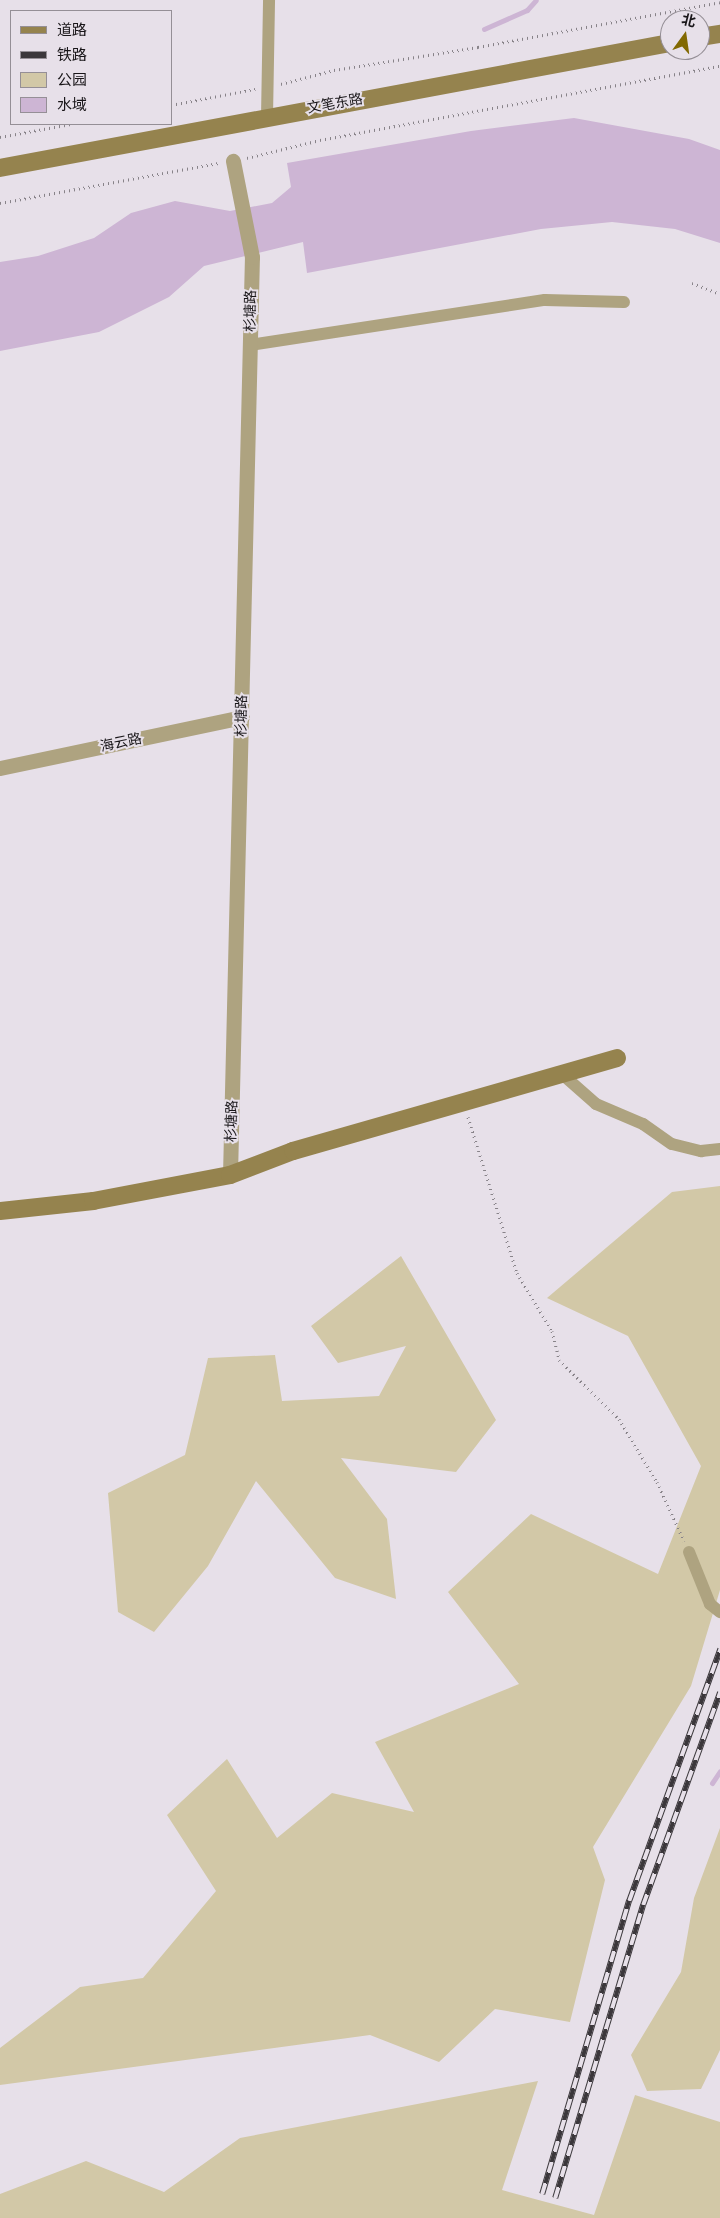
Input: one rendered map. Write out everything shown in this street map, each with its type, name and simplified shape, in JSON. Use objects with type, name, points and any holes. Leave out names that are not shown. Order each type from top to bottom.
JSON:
[{"type":"main road","name":"文笔东路","points":[[0,168],[660,45]]},
{"type":"main road","points":[[0,1211],[93,1201],[230,1175],[293,1151],[617,1058]]},
{"type":"street","points":[[268,117],[269,0]]},
{"type":"street","name":"杉塘路","points":[[230,1175],[252,257],[233,160]]},
{"type":"street","points":[[250,345],[545,300],[624,302]]},
{"type":"street","name":"海云路","points":[[0,768],[242,717]]},
{"type":"street","points":[[562,1074],[596,1104],[643,1124],[672,1144],[701,1151],[720,1149]]},
{"type":"street","points":[[689,1552],[710,1604],[720,1612]]},
{"type":"path","points":[[172,105],[268,86],[334,70],[478,47],[720,2]]},
{"type":"path","points":[[0,203],[233,160],[320,140],[720,66]]},
{"type":"path","points":[[0,137],[66,125]]},
{"type":"path","points":[[692,283],[720,294]]},
{"type":"path","points":[[463,1102],[517,1273],[552,1331],[559,1360],[619,1419],[657,1482],[689,1552]]},
{"type":"green space","points":[[720,1186],[720,1590],[691,1686],[593,1847],[605,1880],[570,2022],[495,2009],[439,2062],[370,2035],[0,2085],[0,2048],[80,1987],[143,1978],[216,1891],[167,1815],[227,1759],[277,1838],[332,1793],[414,1812],[375,1742],[519,1684],[448,1592],[531,1514],[658,1574],[701,1466],[628,1336],[547,1298],[672,1192]]},
{"type":"green space","points":[[401,1256],[496,1420],[456,1472],[341,1458],[387,1519],[396,1599],[335,1578],[256,1481],[208,1566],[154,1632],[118,1612],[108,1493],[185,1455],[208,1358],[275,1355],[282,1401],[379,1396],[406,1346],[338,1363],[311,1326]]},
{"type":"green space","points":[[720,1828],[720,2050],[701,2089],[647,2091],[631,2055],[681,1972],[694,1898]]},
{"type":"green space","points":[[538,2081],[502,2190],[594,2215],[635,2095],[720,2122],[720,2218],[0,2218],[0,2194],[86,2161],[164,2192],[240,2138]]},
{"type":"water","points":[[574,118],[689,139],[720,150],[720,243],[675,229],[612,222],[541,229],[307,273],[303,242],[204,266],[169,297],[99,332],[0,351],[0,262],[38,256],[94,238],[131,213],[175,201],[230,211],[272,203],[291,187],[287,163],[471,131]]},
{"type":"waterway","points":[[484,29],[527,10],[536,0]]},
{"type":"waterway","points":[[712,1783],[720,1771]]},
{"type":"railway","points":[[542,2194],[629,1901],[720,1649]]},
{"type":"railway","points":[[555,2198],[643,1905],[720,1692]]}]
